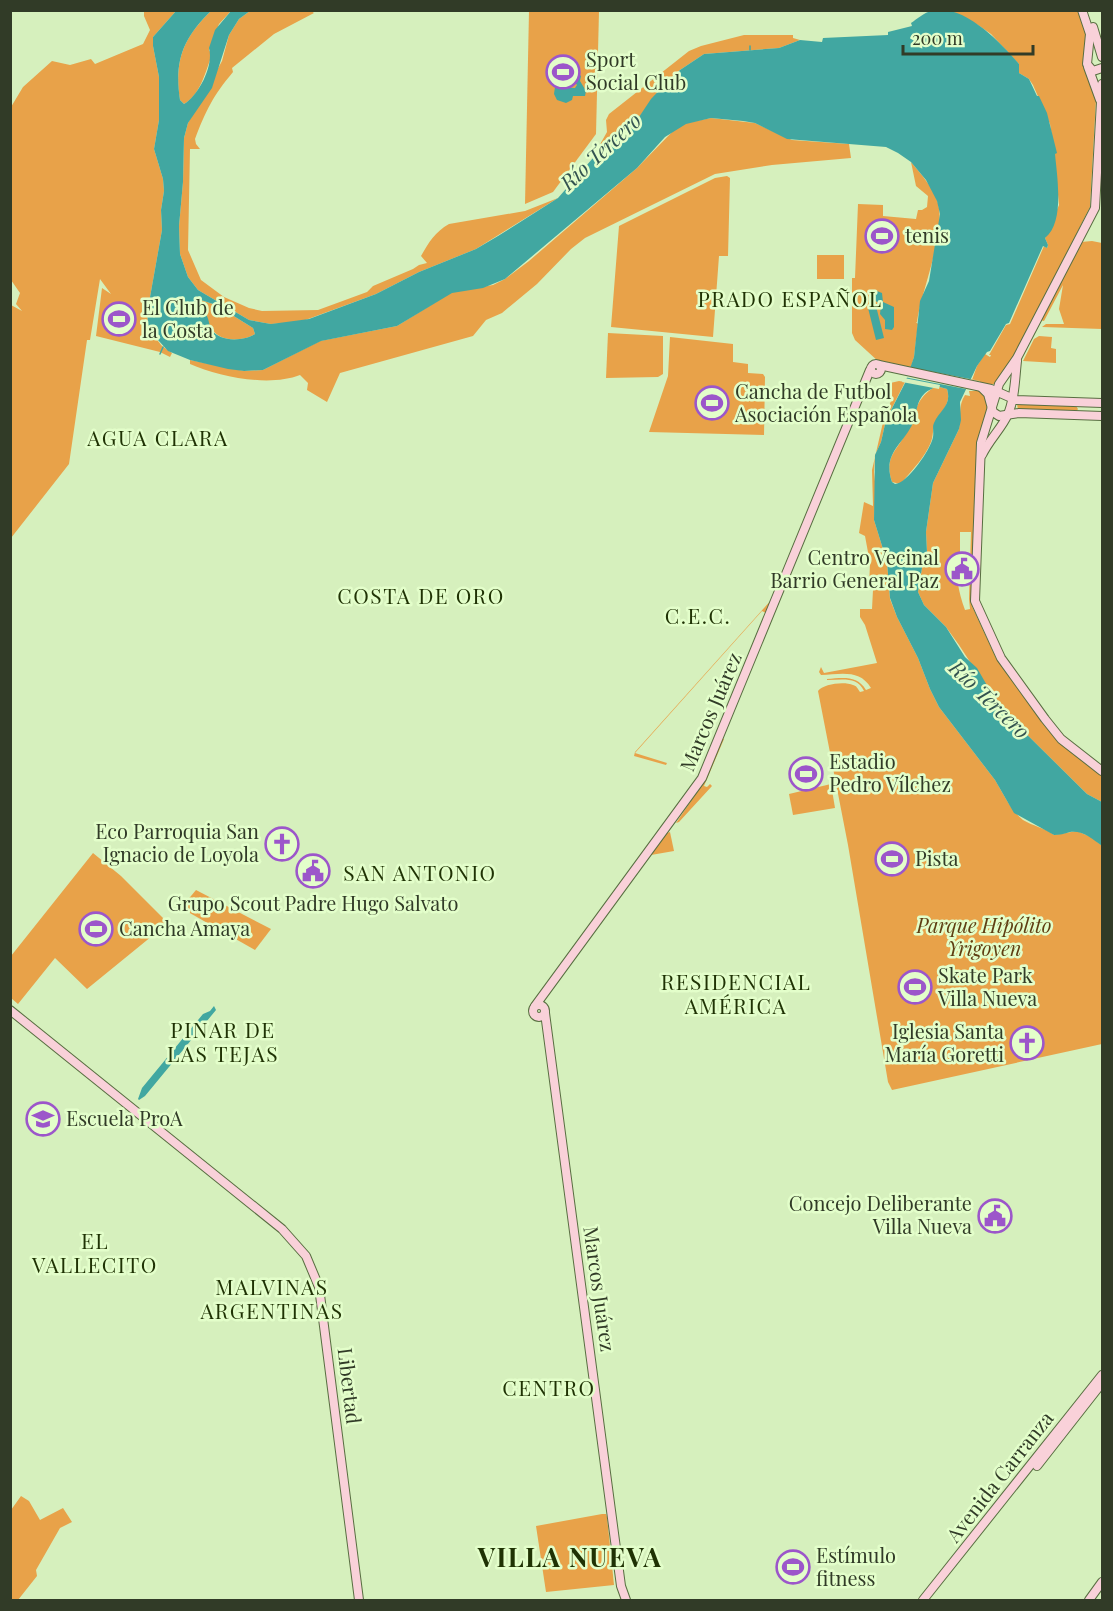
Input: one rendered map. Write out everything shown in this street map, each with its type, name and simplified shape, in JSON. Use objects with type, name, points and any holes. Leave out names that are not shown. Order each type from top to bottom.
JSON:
[{"type":"main road","points":[[1082,10],[1090,34],[1087,63],[1101,101]]},
{"type":"main road","points":[[1087,10],[1102,56]]},
{"type":"main road","points":[[1087,63],[1094,54],[1102,56]]},
{"type":"main road","points":[[1087,63],[1095,71],[1102,68]]},
{"type":"main road","points":[[1102,84],[1095,208],[1017,358],[998,387],[981,443],[975,601],[1001,658],[1056,733],[1102,771]]},
{"type":"main road","points":[[981,459],[987,445],[1008,415],[1013,398],[1017,358]]},
{"type":"main road","name":"Marcos Juárez","points":[[626,1600],[621,1586],[612,1505],[544,1013],[540,1004],[535,1006],[698,786],[864,389],[876,370],[895,369],[979,386]]},
{"type":"main road","points":[[979,386],[998,387],[1018,400],[1102,403]]},
{"type":"main road","points":[[979,386],[988,394],[991,408],[996,416],[1019,413],[1102,416]]},
{"type":"main road","name":"Marcos Juárez","points":[[544,1013],[550,986]]},
{"type":"main road","name":"Libertad","points":[[10,1010],[282,1229],[301,1250],[315,1272],[320,1287],[359,1600]]},
{"type":"main road","name":"Avenida Carranza","points":[[923,1600],[1102,1375]]},
{"type":"main road","name":"Avenida Carranza","points":[[930,1600],[1102,1383]]},
{"type":"main road","points":[[1089,1600],[1102,1582]]},
{"type":"green space","points":[[310,10],[314,13],[274,34],[232,68],[233,72],[215,96],[195,139],[200,149],[190,149],[188,250],[201,280],[224,297],[249,308],[262,311],[318,310],[367,292],[373,286],[427,263],[421,256],[440,230],[449,224],[525,211],[558,198],[476,249],[419,272],[376,294],[300,322],[271,324],[249,320],[198,290],[188,277],[180,254],[179,226],[184,138],[188,123],[222,61],[229,35],[239,19],[250,11]]},
{"type":"green space","points":[[144,11],[176,11],[153,37],[159,77],[159,120],[154,149],[163,179],[164,191],[161,210],[162,230],[147,314],[149,330],[162,346],[172,353],[170,357],[160,352],[96,336],[102,288],[111,294],[100,279],[90,340],[87,340],[69,464],[11,538],[11,305],[22,311],[16,304],[20,293],[11,280],[11,107],[23,87],[52,61],[70,65],[91,59],[95,64],[143,44],[150,30]]},
{"type":"green space","points":[[211,11],[231,11],[219,24],[209,50],[212,55],[202,82],[195,95],[184,104],[180,100],[178,86],[178,73],[183,51],[201,21]]},
{"type":"green space","name":"Sport Social Club","points":[[529,11],[599,11],[596,134],[553,192],[525,204]]},
{"type":"green space","points":[[946,11],[1081,11],[1089,38],[1083,61],[1096,99],[1090,207],[1012,361],[994,384],[979,384],[980,381],[972,380],[985,354],[990,357],[1006,325],[1010,324],[1044,246],[1047,248],[1045,238],[1059,205],[1053,143],[1050,124],[1033,85],[1029,79],[1019,73],[1019,64],[991,34],[978,25]]},
{"type":"green space","points":[[744,35],[793,35],[793,38],[800,40],[779,48],[704,54],[680,70],[660,89],[637,120],[600,149],[598,148],[607,132],[606,120],[609,114],[689,51]]},
{"type":"green space","points":[[711,118],[755,123],[792,140],[849,144],[851,158],[772,165],[715,174],[585,238],[537,284],[502,313],[486,320],[473,336],[340,373],[327,402],[307,390],[308,383],[300,375],[288,379],[245,379],[215,373],[190,364],[190,360],[244,371],[263,370],[320,341],[397,326],[452,292],[493,285],[529,261],[637,168],[674,130],[686,123]]},
{"type":"green space","name":"PRADO ESPAÑOL","points":[[911,162],[926,180],[937,200],[939,227],[933,260],[916,322],[918,324],[911,367],[879,362],[855,340],[852,333],[852,278],[855,278],[858,204],[883,205],[883,216],[916,219],[918,210],[927,207],[928,196],[916,186]]},
{"type":"green space","points":[[727,176],[730,178],[728,256],[719,256],[713,337],[611,327],[619,226],[715,178]]},
{"type":"green space","points":[[1081,242],[1102,243],[1102,329],[1042,327],[1046,324],[1064,324],[1059,309],[1063,285],[1044,321],[1040,320]]},
{"type":"green space","points":[[817,255],[844,255],[844,279],[817,279]]},
{"type":"green space","points":[[196,300],[216,305],[253,328],[255,334],[245,338],[226,339],[216,334]]},
{"type":"green space","points":[[608,333],[663,336],[663,374],[658,377],[606,378]]},
{"type":"green space","points":[[1039,336],[1052,337],[1051,348],[1056,349],[1056,363],[1023,361],[1034,339]]},
{"type":"green space","name":"Cancha de Futbol Asociación Española","points":[[670,337],[733,344],[733,362],[748,364],[748,373],[763,374],[765,377],[764,435],[649,432],[668,376]]},
{"type":"green space","points":[[905,382],[886,420],[876,453],[884,418],[891,401],[879,395],[880,391],[887,391],[886,384]]},
{"type":"green space","points":[[936,386],[947,389],[948,398],[935,422],[932,439],[918,463],[900,484],[892,482],[889,466],[892,455],[906,433],[920,401]]},
{"type":"green space","points":[[978,389],[985,395],[988,404],[977,451],[972,606],[996,658],[1054,737],[1102,776],[1102,802],[1087,794],[1000,708],[959,645],[946,627],[924,605],[918,592],[924,556],[927,552],[926,532],[933,483],[959,429],[963,399],[965,395],[970,396],[969,391],[978,391]],"holes":[[[960,532],[971,532],[970,609],[965,610],[958,583],[956,557],[960,552]]]},
{"type":"green space","points":[[1017,404],[1076,406],[1078,409],[1076,412],[1018,410]]},
{"type":"green space","name":"Parque Hipólito Yrigoyen","points":[[875,458],[874,520],[887,562],[890,599],[939,707],[995,780],[1011,807],[1023,820],[1054,835],[1077,831],[1093,838],[1102,846],[1102,1044],[892,1090],[888,1082],[848,845],[818,691],[829,685],[844,683],[855,686],[860,692],[864,691],[853,681],[827,680],[839,678],[854,680],[866,690],[871,688],[867,682],[856,675],[821,675],[819,672],[821,667],[824,673],[877,663],[865,625],[860,617],[860,609],[872,609],[873,590],[869,588],[870,563],[865,536],[859,533],[864,502],[873,506],[872,470]]},
{"type":"green space","points":[[773,598],[766,613],[762,611],[635,753],[667,763],[666,765],[634,756],[635,752]]},
{"type":"green space","points":[[722,738],[724,739],[704,786],[707,787],[710,784],[712,786],[676,823],[700,788]]},
{"type":"green space","points":[[831,784],[835,808],[793,815],[789,794]]},
{"type":"green space","points":[[670,832],[674,851],[651,855],[667,833]]},
{"type":"green space","name":"Cancha Amaya","points":[[93,853],[121,876],[168,923],[87,989],[55,958],[18,1004],[11,998],[11,956]]},
{"type":"green space","points":[[196,890],[271,929],[255,950],[181,908]]},
{"type":"green space","points":[[21,1496],[29,1501],[40,1520],[63,1508],[72,1522],[60,1528],[36,1570],[37,1576],[18,1600],[11,1600],[11,1510]]},
{"type":"green space","points":[[606,1514],[607,1517],[614,1585],[546,1592],[536,1526]]},
{"type":"water","name":"Río Tercero","points":[[943,10],[968,18],[992,36],[1019,64],[1019,73],[1029,79],[1047,113],[1057,153],[1055,154],[1058,186],[1057,211],[1051,231],[1045,238],[1047,248],[1043,246],[1009,323],[1006,324],[990,351],[977,366],[960,402],[959,429],[933,483],[926,532],[927,552],[924,556],[918,592],[924,605],[946,627],[965,657],[977,668],[1000,708],[1087,794],[1102,802],[1102,846],[1079,832],[1054,835],[1014,813],[995,780],[939,707],[890,598],[887,562],[874,520],[875,455],[881,442],[886,420],[905,383],[914,357],[920,301],[929,281],[940,214],[937,201],[926,180],[911,162],[886,147],[787,139],[755,123],[711,118],[686,124],[665,137],[637,168],[505,279],[483,288],[452,293],[397,326],[321,341],[263,370],[228,369],[190,360],[168,351],[149,330],[147,314],[162,230],[161,210],[164,191],[163,179],[154,149],[159,120],[159,77],[153,37],[176,11],[211,11],[187,41],[183,51],[178,73],[178,86],[180,100],[184,104],[195,94],[204,79],[209,63],[209,48],[215,30],[231,11],[250,11],[239,19],[229,35],[212,88],[188,123],[184,138],[179,226],[180,254],[188,277],[198,290],[249,320],[271,324],[309,319],[376,294],[419,272],[476,249],[498,236],[558,198],[607,142],[637,120],[651,99],[668,81],[704,54],[779,48],[800,40],[822,42],[823,38],[888,35],[888,32],[912,26],[911,23],[926,13]],"holes":[[[196,300],[216,305],[253,328],[255,334],[239,339],[226,339],[215,334],[206,314]],[[936,386],[947,389],[948,400],[936,418],[931,442],[912,472],[895,484],[892,482],[890,472],[892,456],[909,431],[922,396]]]},
{"type":"water","points":[[576,72],[581,76],[580,81],[586,91],[585,96],[573,96],[572,100],[566,103],[557,100],[554,94],[555,87],[575,88],[577,85],[570,76]]},
{"type":"water","points":[[877,291],[882,293],[883,302],[894,307],[892,330],[885,329],[885,320],[880,314],[881,305],[873,299]]},
{"type":"water","points":[[876,306],[884,338],[876,340],[868,308]]},
{"type":"water","points":[[214,1006],[216,1010],[145,1096],[139,1100],[142,1088],[203,1014]]},
{"type":"pier","points":[[908,367],[975,380],[971,390],[904,377]]},
{"type":"pier","points":[[904,378],[940,385],[939,389],[902,382]]},
{"type":"waterway","points":[[160,354],[163,347]]},
{"type":"place","name":"Sport Social Club","points":[[563,72]]},
{"type":"place","name":"tenis","points":[[882,236]]},
{"type":"place","name":"El Club de la Costa","points":[[119,319]]},
{"type":"place","name":"Cancha de Futbol Asociación Española","points":[[712,403]]},
{"type":"place","name":"Centro Vecinal Barrio General Paz","points":[[962,569]]},
{"type":"place","name":"Estadio Pedro Vílchez","points":[[806,774]]},
{"type":"place","name":"Eco Parroquia San Ignacio de Loyola","points":[[282,844]]},
{"type":"place","name":"Pista","points":[[892,859]]},
{"type":"place","name":"Grupo Scout Padre Hugo Salvato","points":[[313,871]]},
{"type":"place","name":"Cancha Amaya","points":[[96,929]]},
{"type":"place","name":"Skate Park Villa Nueva","points":[[915,987]]},
{"type":"place","name":"Iglesia Santa María Goretti","points":[[1027,1043]]},
{"type":"place","name":"Escuela ProA","points":[[43,1119]]},
{"type":"place","name":"Concejo Deliberante Villa Nueva","points":[[995,1216]]},
{"type":"place","name":"Estímulo fitness","points":[[793,1567]]},
{"type":"district","name":"PRADO ESPAÑOL","points":[[790,300]]},
{"type":"district","name":"AGUA CLARA","points":[[158,439]]},
{"type":"district","name":"COSTA DE ORO","points":[[421,597]]},
{"type":"district","name":"C.E.C.","points":[[698,617]]},
{"type":"district","name":"SAN ANTONIO","points":[[420,874]]},
{"type":"district","name":"RESIDENCIAL AMÉRICA","points":[[736,995]]},
{"type":"district","name":"PINAR DE LAS TEJAS","points":[[223,1043]]},
{"type":"district","name":"EL VALLECITO","points":[[95,1254]]},
{"type":"district","name":"MALVINAS ARGENTINAS","points":[[272,1300]]},
{"type":"district","name":"CENTRO","points":[[549,1389]]},
{"type":"district","name":"VILLA NUEVA","points":[[570,1558]]}]
